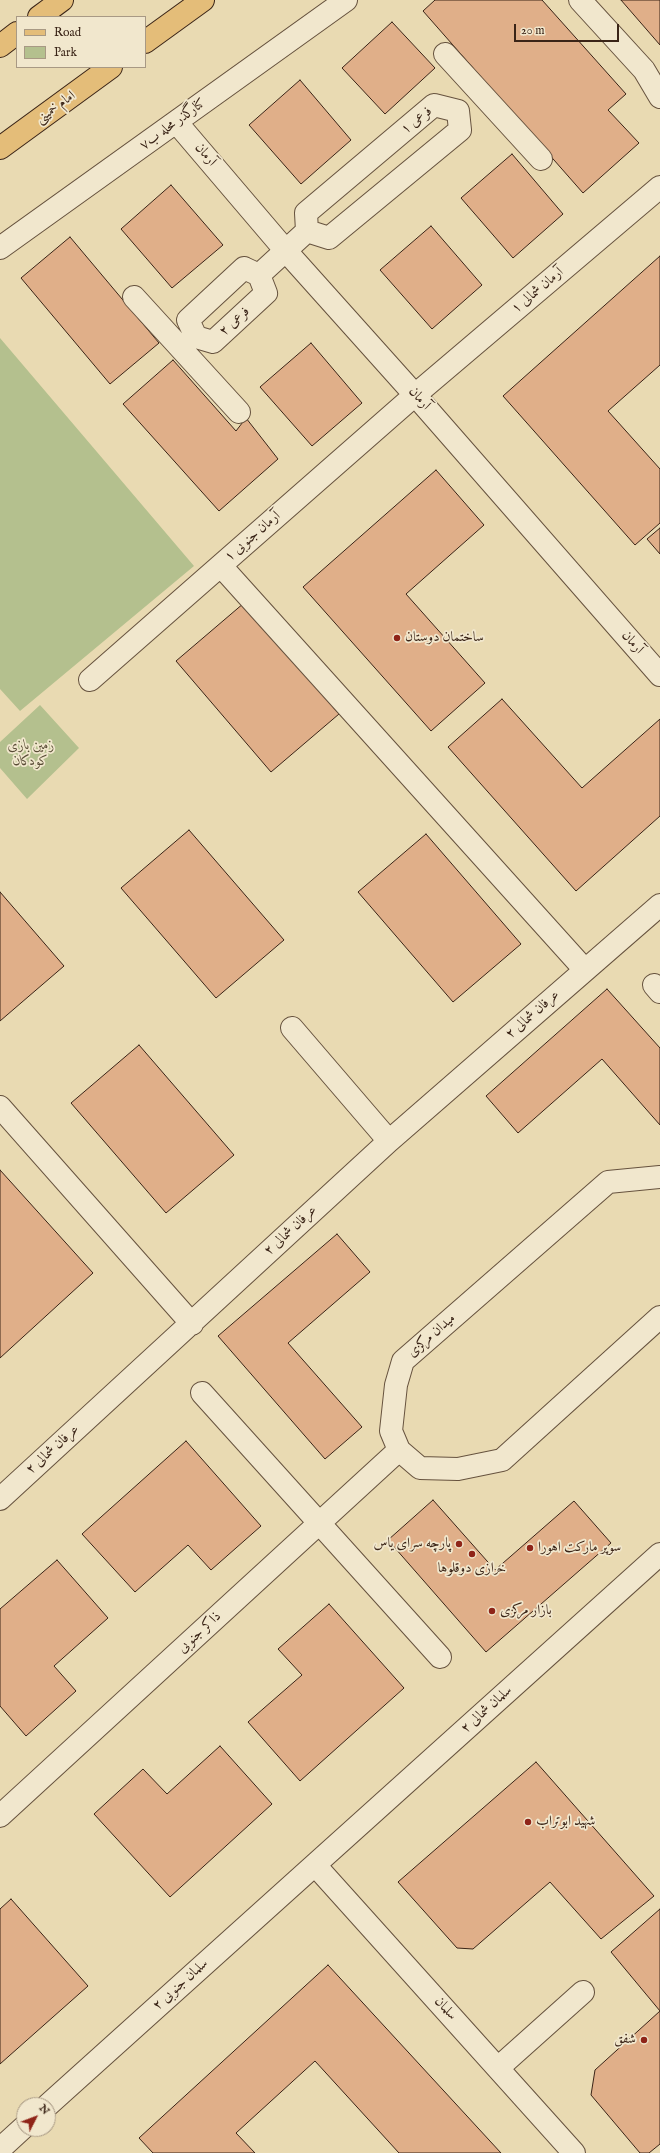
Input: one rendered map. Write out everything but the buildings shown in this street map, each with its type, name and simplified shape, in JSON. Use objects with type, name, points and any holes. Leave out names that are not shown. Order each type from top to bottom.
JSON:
[{"type":"main road","points":[[40,16],[62,0]]},
{"type":"main road","points":[[146,41],[203,0]]},
{"type":"main road","points":[[0,46],[16,34]]},
{"type":"main road","name":"امام خمینی","points":[[0,148],[110,68]]},
{"type":"street","name":"کنارگذر محله ب۷","points":[[0,248],[346,0]]},
{"type":"street","points":[[580,0],[644,70],[660,97]]},
{"type":"street","points":[[445,54],[541,159]]},
{"type":"street","points":[[189,343],[188,320],[244,268],[259,275],[307,231],[329,238],[460,130],[458,112],[480,92]]},
{"type":"street","name":"فرعی ۱","points":[[307,231],[306,213],[434,105],[458,112]]},
{"type":"street","name":"آرمان","points":[[177,122],[286,251],[415,394],[660,675]]},
{"type":"street","name":"آرمان شمالی ۱","points":[[415,394],[660,187]]},
{"type":"street","name":"فرعی ۲","points":[[189,343],[213,342],[266,293],[259,275]]},
{"type":"street","points":[[134,297],[189,343],[239,412]]},
{"type":"street","name":"آرمان جنوبی ۱","points":[[90,680],[415,394]]},
{"type":"street","points":[[221,566],[585,970]]},
{"type":"street","name":"عرفان شمالی ۲","points":[[1,1497],[192,1324],[389,1141],[660,905]]},
{"type":"street","points":[[292,1028],[389,1141]]},
{"type":"street","points":[[0,1107],[192,1324]]},
{"type":"street","name":"میدان مرکزی","points":[[660,1177],[608,1182],[403,1361],[396,1385],[391,1431],[399,1450],[420,1468],[458,1469],[502,1460],[660,1316]]},
{"type":"street","points":[[202,1393],[440,1657]]},
{"type":"street","name":"ذاکر جنوبی","points":[[0,1816],[399,1450]]},
{"type":"street","name":"سلمان شمالی ۲","points":[[315,1865],[660,1554]]},
{"type":"street","name":"سلمان","points":[[315,1865],[574,2153]]},
{"type":"street","name":"سلمان جنوبی ۲","points":[[56,2098],[315,1865]]},
{"type":"street","points":[[498,2068],[583,1992]]},
{"type":"street","points":[[0,2149],[16,2134]]},
{"type":"green space","points":[[0,338],[194,566],[20,711],[0,689]]},
{"type":"green space","name":"زمین بازی کودکان","points":[[40,705],[79,748],[27,799],[0,768],[0,742]]},
{"type":"place","name":"ساختمان دوستان","points":[[397,638]]},
{"type":"place","name":"پارچه سرای یاس","points":[[459,1544]]},
{"type":"place","name":"سوپر مارکت اهورا","points":[[530,1548]]},
{"type":"place","name":"خرازی دوقلوها","points":[[472,1554]]},
{"type":"place","name":"بازار مرکزی","points":[[492,1611]]},
{"type":"place","name":"شهید ابوتراب","points":[[528,1822]]},
{"type":"place","name":"شفق","points":[[644,2040]]}]
